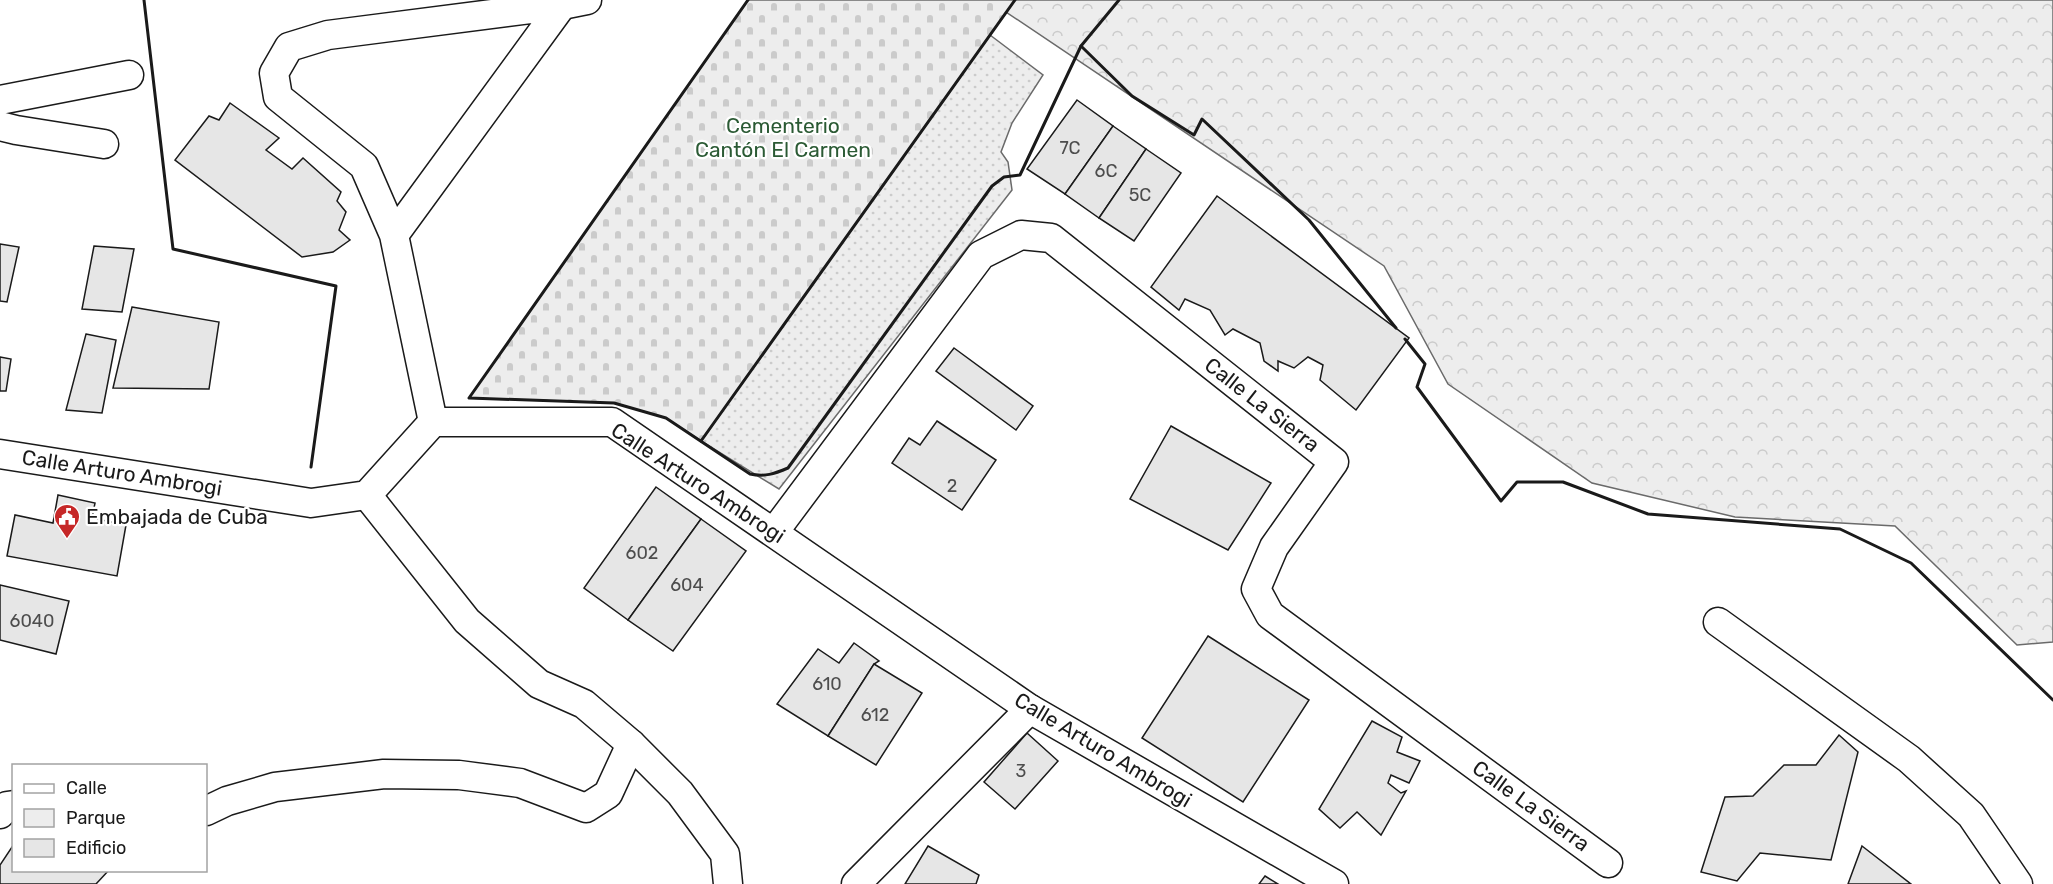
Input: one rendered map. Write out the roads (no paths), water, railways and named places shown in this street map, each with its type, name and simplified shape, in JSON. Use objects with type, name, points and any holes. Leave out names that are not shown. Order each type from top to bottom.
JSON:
[{"type":"street","points":[[394,235],[575,2]]},
{"type":"street","points":[[575,2],[328,35],[289,47],[274,74],[278,97],[364,166],[394,235],[433,422],[367,495],[467,621],[539,684],[584,704],[631,744],[680,793],[725,854],[728,884]]},
{"type":"street","points":[[0,100],[129,75]]},
{"type":"street","points":[[0,126],[104,144]]},
{"type":"street","name":"Calle La Sierra","points":[[774,532],[981,255],[1021,235],[1051,238],[1334,462],[1274,547],[1260,579],[1256,589],[1270,615],[1608,862]]},
{"type":"street","name":"Calle Arturo Ambrogi","points":[[433,422],[612,422],[1030,709],[1334,884]]},
{"type":"street","name":"Calle Arturo Ambrogi","points":[[0,454],[311,503],[367,495]]},
{"type":"street","points":[[1718,622],[1910,759],[1971,814],[2018,884]]},
{"type":"street","points":[[856,884],[1030,709]]},
{"type":"street","points":[[207,811],[227,801],[275,787],[384,774],[459,775],[520,783],[586,808],[609,794],[631,744]]},
{"type":"street","points":[[0,814],[7,806],[12,805]]},
{"type":"place","name":"Embajada de Cuba","points":[[67,540]]},
{"type":"park label","name":"Cementerio Cantón El Carmen","points":[[783,138]]}]
